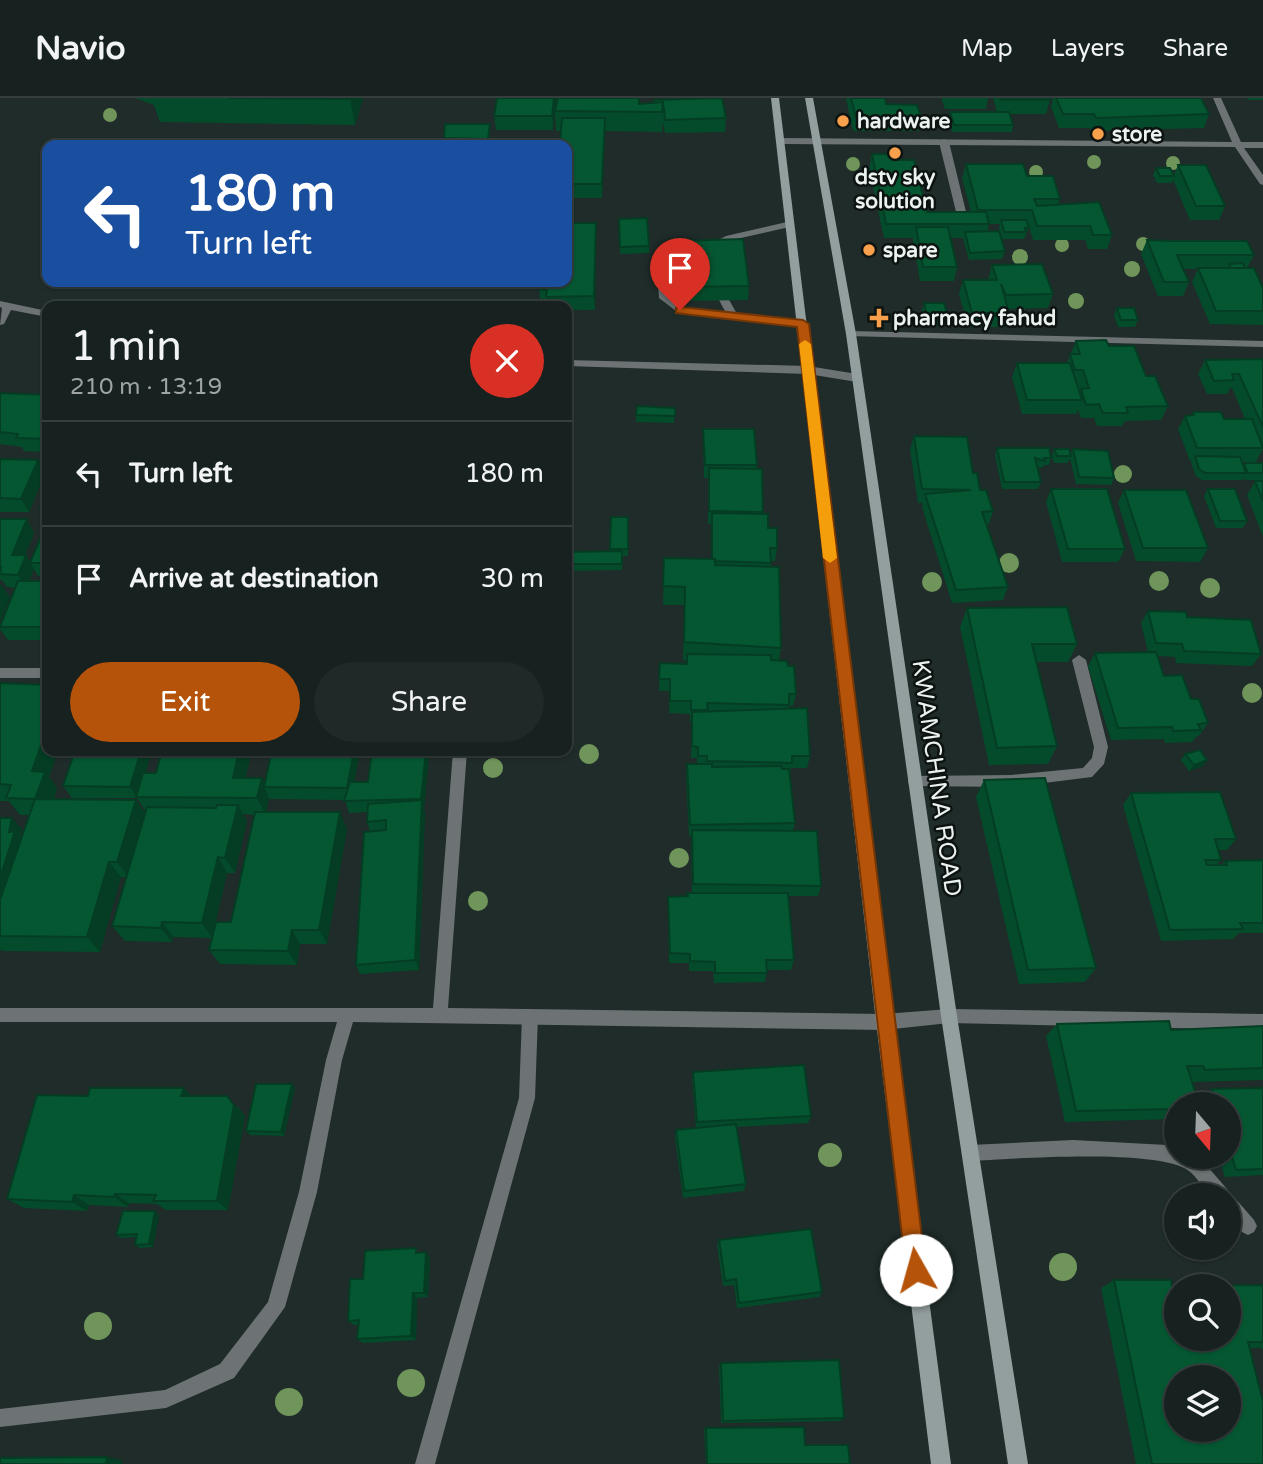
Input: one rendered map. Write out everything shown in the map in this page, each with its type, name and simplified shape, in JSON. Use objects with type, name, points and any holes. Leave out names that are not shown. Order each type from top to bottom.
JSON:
[{"type":"main road","points":[[775,98],[884,1022],[941,1464]]},
{"type":"main road","name":"KWAMCHINA ROAD","points":[[809,98],[851,334],[949,1016],[1018,1464]]},
{"type":"street","points":[[1217,98],[1238,145],[1263,182]]},
{"type":"street","points":[[780,141],[1263,145]]},
{"type":"street","points":[[944,142],[963,220]]},
{"type":"street","points":[[791,224],[729,238],[716,249],[667,251],[661,258],[664,298],[680,310],[803,324]]},
{"type":"street","points":[[724,300],[734,317]]},
{"type":"street","points":[[0,322],[4,305],[42,313]]},
{"type":"street","points":[[851,334],[988,340],[1131,338],[1263,344]]},
{"type":"street","points":[[572,363],[808,370],[857,378]]},
{"type":"street","points":[[915,782],[1011,780],[1087,773],[1100,760],[1101,747],[1079,660]]},
{"type":"street","points":[[0,673],[42,673]]},
{"type":"street","points":[[440,1015],[460,756]]},
{"type":"street","points":[[0,1418],[166,1399],[227,1371],[276,1307],[308,1192],[334,1060],[348,1014]]},
{"type":"street","points":[[0,1015],[348,1014],[884,1022],[949,1016],[1263,1022]]},
{"type":"street","points":[[425,1464],[527,1098],[530,1016]]},
{"type":"street","points":[[970,1153],[1073,1148],[1164,1153]]},
{"type":"street","points":[[1198,1169],[1211,1183]]},
{"type":"street","points":[[1241,1218],[1248,1226]]},
{"type":"building","points":[[229,98],[350,98],[350,99]]},
{"type":"building","points":[[497,98],[554,98],[552,116],[494,116]]},
{"type":"building","points":[[558,98],[639,98],[639,104],[663,102],[662,112],[555,111]]},
{"type":"building","points":[[722,98],[726,118],[665,120],[663,102],[654,103],[654,100]]},
{"type":"building","points":[[851,98],[885,98],[886,104],[917,105],[921,117],[856,117]]},
{"type":"building","points":[[1000,98],[1049,98],[1050,100],[1001,100]]},
{"type":"building","points":[[1056,98],[1201,98],[1209,114],[1096,118],[1094,114],[1063,114]]},
{"type":"building","points":[[950,112],[1009,112],[1013,125],[954,125]]},
{"type":"building","points":[[562,118],[605,118],[602,184],[572,184],[572,140],[560,140]]},
{"type":"building","points":[[445,124],[490,124],[488,139],[444,138]]},
{"type":"building","points":[[872,154],[897,154],[898,160],[914,160],[927,212],[986,212],[989,224],[886,224]]},
{"type":"building","points":[[966,164],[1023,164],[1027,176],[1053,176],[1060,199],[1034,199],[1037,206],[1099,202],[1112,235],[1093,235],[1090,226],[1037,226],[1032,210],[978,210]]},
{"type":"building","points":[[1178,165],[1206,165],[1225,206],[1196,206]]},
{"type":"building","points":[[1156,168],[1170,168],[1174,176],[1160,176]]},
{"type":"building","points":[[647,218],[649,246],[620,247],[619,219]]},
{"type":"building","points":[[1001,220],[1026,220],[1029,228],[1025,228],[1026,232],[1004,232]]},
{"type":"building","points":[[572,223],[596,223],[594,296],[546,297],[547,290],[539,289],[572,287]]},
{"type":"building","points":[[916,227],[948,227],[957,267],[923,267]]},
{"type":"building","points":[[999,231],[1005,251],[970,253],[965,232]]},
{"type":"building","points":[[743,239],[749,286],[682,287],[678,241]]},
{"type":"building","points":[[1147,240],[1247,241],[1254,255],[1177,255],[1189,282],[1164,282]]},
{"type":"building","points":[[1243,263],[1245,268],[1231,268],[1229,264]]},
{"type":"building","points":[[1042,264],[1053,294],[1006,295],[1001,284],[1009,313],[972,313],[963,280],[997,280],[992,265]]},
{"type":"building","points":[[1198,268],[1254,268],[1263,288],[1263,311],[1216,311]]},
{"type":"building","points":[[924,303],[944,303],[949,319],[928,320]]},
{"type":"building","points":[[1117,308],[1134,308],[1138,320],[1121,320]]},
{"type":"building","points":[[1106,340],[1109,346],[1134,346],[1146,376],[1155,376],[1168,406],[1126,407],[1128,413],[1103,413],[1099,404],[1086,405],[1081,389],[1089,388],[1083,370],[1075,370],[1070,354],[1080,354],[1076,341]]},
{"type":"building","points":[[1263,359],[1263,427],[1239,374],[1232,374],[1234,380],[1214,381],[1205,360]]},
{"type":"building","points":[[1017,363],[1070,363],[1082,400],[1027,400]]},
{"type":"building","points":[[0,393],[42,395],[42,439],[16,438],[18,434],[0,432]]},
{"type":"building","points":[[637,406],[675,408],[675,416],[636,415]]},
{"type":"building","points":[[1193,412],[1221,412],[1224,419],[1252,419],[1263,448],[1197,448],[1185,416],[1194,415]]},
{"type":"building","points":[[703,429],[754,429],[757,465],[705,465]]},
{"type":"building","points":[[914,436],[967,437],[973,473],[977,473],[980,490],[986,490],[993,511],[982,512],[1008,587],[956,590],[925,494],[971,490],[922,489]]},
{"type":"building","points":[[997,448],[1049,448],[1051,458],[1044,458],[1045,461],[1035,458],[1041,482],[1004,482]]},
{"type":"building","points":[[1054,449],[1069,449],[1071,456],[1057,456]]},
{"type":"building","points":[[1073,449],[1108,451],[1114,478],[1079,477]]},
{"type":"building","points":[[1195,456],[1240,457],[1246,473],[1205,473],[1199,469]]},
{"type":"building","points":[[0,459],[38,460],[21,499],[0,498]]},
{"type":"building","points":[[1263,463],[1263,473],[1248,473],[1244,465]]},
{"type":"building","points":[[709,468],[762,469],[763,512],[709,511]]},
{"type":"building","points":[[1255,481],[1263,481],[1263,501]]},
{"type":"building","points":[[1051,489],[1107,489],[1125,549],[1068,549]]},
{"type":"building","points":[[1208,489],[1235,489],[1247,521],[1220,521]]},
{"type":"building","points":[[1124,490],[1186,490],[1208,548],[1143,548]]},
{"type":"building","points":[[712,513],[768,514],[768,528],[777,528],[777,548],[770,548],[771,563],[712,559]]},
{"type":"building","points":[[611,517],[628,517],[628,549],[610,549]]},
{"type":"building","points":[[0,519],[27,519],[12,555],[26,555],[18,575],[0,574]]},
{"type":"building","points":[[42,534],[42,563],[30,563]]},
{"type":"building","points":[[622,551],[622,564],[572,564],[572,552]]},
{"type":"building","points":[[664,558],[715,559],[715,565],[779,567],[781,648],[684,642],[685,587],[663,586]]},
{"type":"building","points":[[18,581],[42,581],[42,627],[0,627]]},
{"type":"building","points":[[1067,607],[1077,644],[1032,644],[1057,746],[997,748],[967,608]]},
{"type":"building","points":[[1148,611],[1186,612],[1187,617],[1251,620],[1261,654],[1184,651],[1182,644],[1156,643]]},
{"type":"building","points":[[1156,652],[1164,676],[1182,675],[1191,699],[1199,699],[1208,723],[1198,724],[1201,730],[1173,731],[1172,727],[1118,728],[1095,653]]},
{"type":"building","points":[[687,654],[771,655],[771,660],[787,661],[788,666],[794,666],[796,694],[789,694],[789,705],[707,703],[708,710],[691,710],[691,701],[670,701],[670,679],[659,679],[660,663],[687,664]]},
{"type":"building","points":[[0,683],[42,685],[42,742],[32,771],[45,772],[35,799],[6,798],[11,785],[0,784]]},
{"type":"building","points":[[807,708],[810,756],[792,756],[792,763],[707,761],[707,756],[698,756],[698,747],[692,746],[692,712]]},
{"type":"building","points":[[1200,750],[1207,760],[1194,765],[1185,754]]},
{"type":"building","points":[[73,756],[139,756],[130,787],[63,786]]},
{"type":"building","points":[[161,756],[238,756],[233,778],[262,778],[257,798],[136,797],[143,773],[156,773]]},
{"type":"building","points":[[271,756],[353,756],[347,788],[264,787]]},
{"type":"building","points":[[371,756],[425,756],[421,799],[344,801],[350,782],[368,782]]},
{"type":"building","points":[[687,764],[712,764],[712,767],[782,766],[782,769],[789,769],[795,823],[690,825]]},
{"type":"building","points":[[1045,778],[1096,968],[1028,970],[984,780]]},
{"type":"building","points":[[1220,792],[1236,839],[1215,839],[1221,860],[1205,860],[1207,865],[1227,865],[1225,861],[1263,860],[1263,923],[1240,923],[1243,929],[1170,930],[1131,793]]},
{"type":"building","points":[[35,799],[136,800],[117,862],[109,862],[87,937],[0,936],[0,900]]},
{"type":"building","points":[[422,800],[415,960],[356,965],[364,832],[386,830],[386,820],[367,822],[368,804]]},
{"type":"building","points":[[217,805],[238,805],[225,858],[218,857],[202,923],[162,922],[161,928],[112,926],[147,807],[216,808]]},
{"type":"building","points":[[255,812],[340,812],[319,930],[292,930],[288,951],[209,950],[216,922],[231,922]]},
{"type":"building","points":[[0,818],[12,818],[9,832],[15,831],[0,878]]},
{"type":"building","points":[[692,830],[817,831],[821,886],[693,884]]},
{"type":"building","points":[[687,893],[788,893],[794,960],[766,960],[767,973],[715,973],[715,962],[690,961],[690,954],[670,953],[668,897],[688,896]]},
{"type":"building","points":[[1169,1021],[1171,1030],[1263,1026],[1263,1068],[1205,1070],[1203,1066],[1187,1066],[1195,1092],[1164,1092],[1164,1109],[1076,1111],[1057,1024]]},
{"type":"building","points":[[804,1065],[811,1116],[697,1122],[693,1072]]},
{"type":"building","points":[[256,1084],[292,1084],[281,1132],[246,1131]]},
{"type":"building","points":[[90,1088],[184,1088],[181,1096],[227,1096],[234,1105],[217,1201],[153,1201],[156,1195],[115,1194],[114,1197],[74,1195],[72,1202],[7,1199],[37,1095],[88,1096]]},
{"type":"building","points":[[1263,1088],[1263,1169],[1236,1170],[1241,1169],[1241,1092],[1213,1092],[1212,1089]]},
{"type":"building","points":[[736,1124],[746,1184],[684,1191],[676,1130]]},
{"type":"building","points":[[123,1211],[155,1211],[149,1244],[135,1245],[137,1234],[116,1235]]},
{"type":"building","points":[[811,1229],[822,1292],[739,1303],[736,1279],[725,1281],[719,1240]]},
{"type":"building","points":[[416,1248],[416,1253],[426,1252],[424,1293],[413,1293],[411,1336],[357,1339],[359,1320],[348,1321],[350,1279],[363,1279],[365,1251]]},
{"type":"building","points":[[1114,1280],[1164,1280],[1164,1351],[1241,1351],[1241,1285],[1263,1285],[1263,1342],[1248,1342],[1263,1402],[1263,1464],[1152,1464]]},
{"type":"building","points":[[839,1360],[844,1418],[723,1421],[721,1363]]},
{"type":"building","points":[[804,1427],[805,1445],[848,1445],[850,1464],[707,1464],[706,1428]]},
{"type":"building","points":[[107,1457],[106,1464],[0,1464],[0,1458]]},
{"type":"slow traffic","points":[[805,344],[830,558]]},
{"type":"place","name":"hardware","points":[[843,121]]},
{"type":"place","name":"store","points":[[1098,134]]},
{"type":"place","name":"dstv sky solution","points":[[895,153]]},
{"type":"place","name":"spare","points":[[869,250]]},
{"type":"place","name":"pharmacy fahud","points":[[879,318]]},
{"type":"route","points":[[680,310],[803,324],[884,1022],[916,1270]]}]
